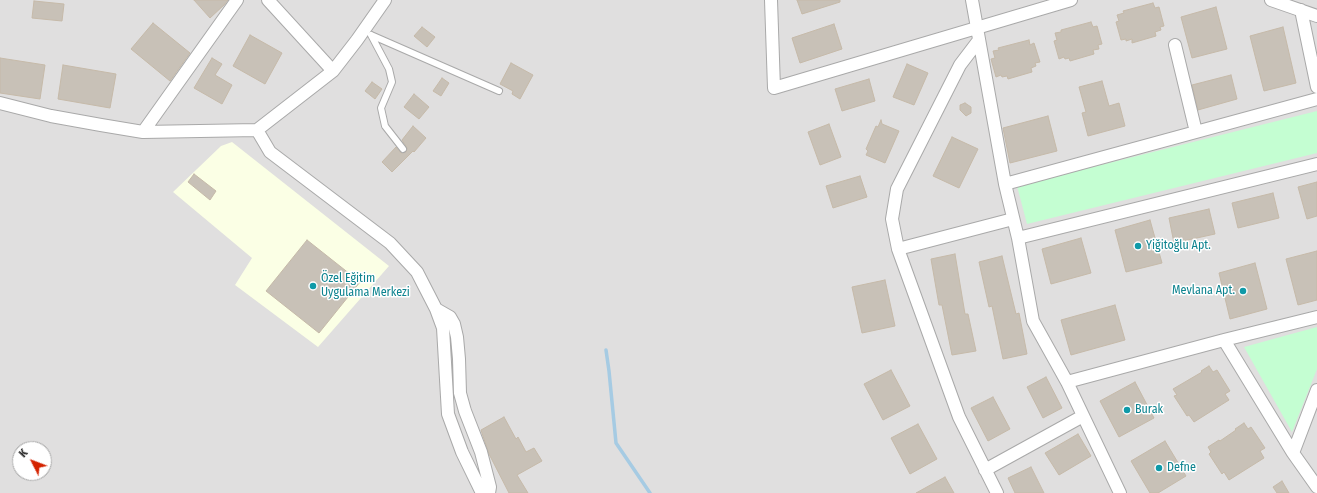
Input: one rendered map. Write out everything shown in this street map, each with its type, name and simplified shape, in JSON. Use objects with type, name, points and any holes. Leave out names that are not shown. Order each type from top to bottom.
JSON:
[{"type":"street","points":[[143,132],[237,0]]},
{"type":"street","points":[[268,0],[333,71]]},
{"type":"street","points":[[0,103],[51,116],[101,126],[143,132],[257,130],[333,71],[357,40],[369,31],[385,0]]},
{"type":"street","points":[[771,0],[774,88],[978,34],[1071,0]]},
{"type":"street","points":[[972,0],[1004,184],[1018,238],[1033,321],[1067,382],[1120,493]]},
{"type":"street","points":[[1271,0],[1317,16]]},
{"type":"street","points":[[1301,10],[1317,87]]},
{"type":"street","points":[[978,34],[960,65],[897,189],[892,219],[898,249],[959,417],[997,493]]},
{"type":"street","points":[[1175,45],[1196,132]]},
{"type":"street","points":[[1004,184],[1317,99]]},
{"type":"street","points":[[257,130],[270,152],[390,243],[417,272],[436,309],[443,328],[448,414],[462,452],[482,493]]},
{"type":"street","points":[[1018,238],[1317,164]]},
{"type":"street","points":[[898,249],[1013,219]]},
{"type":"street","points":[[436,309],[450,317],[454,324],[459,359],[460,393],[464,411],[480,452],[490,487],[489,493]]},
{"type":"street","points":[[1067,382],[1317,317]]},
{"type":"street","points":[[1224,340],[1293,453],[1317,488]]},
{"type":"street","points":[[1293,453],[1317,390]]},
{"type":"street","points":[[985,470],[1083,416]]},
{"type":"lane","points":[[369,31],[499,91]]},
{"type":"lane","points":[[369,31],[389,69],[392,82],[381,108],[385,126],[403,149]]},
{"type":"shaded area","points":[[0,0],[1317,0],[1317,493],[0,493]]},
{"type":"shaded area","points":[[232,142],[389,266],[318,347],[235,285],[252,258],[173,192],[221,146]]},
{"type":"green space","points":[[1317,111],[1317,153],[1027,224],[1017,186]]},
{"type":"green space","points":[[1317,327],[1317,369],[1292,432],[1244,347]]},
{"type":"building","points":[[194,0],[228,0],[210,18]]},
{"type":"building","points":[[797,0],[840,0],[840,2],[802,14]]},
{"type":"building","points":[[34,1],[64,4],[62,21],[32,18]]},
{"type":"building","points":[[1153,3],[1155,8],[1159,7],[1164,26],[1160,27],[1161,30],[1155,32],[1156,36],[1132,43],[1132,39],[1126,41],[1126,39],[1121,40],[1116,22],[1119,21],[1117,15],[1124,13],[1123,11]]},
{"type":"building","points":[[1216,7],[1227,49],[1192,58],[1181,17]]},
{"type":"building","points":[[1091,22],[1093,27],[1097,26],[1102,44],[1098,45],[1099,49],[1093,50],[1094,54],[1070,61],[1069,58],[1065,59],[1064,57],[1059,59],[1054,41],[1057,40],[1055,33]]},
{"type":"building","points":[[153,23],[190,53],[170,81],[131,49]]},
{"type":"building","points":[[834,24],[842,49],[800,63],[792,38]]},
{"type":"building","points":[[422,27],[435,37],[427,47],[414,36]]},
{"type":"building","points":[[1283,27],[1296,83],[1264,91],[1250,36]]},
{"type":"building","points":[[250,35],[282,53],[265,84],[233,66]]},
{"type":"building","points":[[1029,40],[1030,45],[1034,43],[1040,62],[1035,63],[1036,66],[1031,68],[1032,72],[1008,79],[1007,76],[1002,77],[1001,75],[996,77],[991,59],[995,58],[993,51],[999,50],[998,48]]},
{"type":"building","points":[[0,58],[45,65],[40,99],[0,93]]},
{"type":"building","points":[[212,58],[222,64],[215,75],[232,85],[222,104],[194,88]]},
{"type":"building","points":[[511,63],[533,75],[520,99],[512,94],[513,91],[500,84]]},
{"type":"building","points":[[907,64],[928,73],[914,105],[893,97]]},
{"type":"building","points":[[63,65],[116,74],[110,108],[58,99]]},
{"type":"building","points":[[1231,75],[1237,99],[1198,110],[1192,85]]},
{"type":"building","points":[[442,78],[449,83],[441,96],[433,91]]},
{"type":"building","points":[[869,79],[875,101],[842,111],[835,89]]},
{"type":"building","points":[[1102,81],[1109,106],[1119,103],[1125,126],[1088,136],[1082,113],[1086,112],[1079,87]]},
{"type":"building","points":[[372,82],[382,89],[375,99],[365,91]]},
{"type":"building","points":[[414,94],[429,107],[419,119],[404,107]]},
{"type":"building","points":[[965,103],[971,107],[971,113],[966,116],[960,110],[960,105]]},
{"type":"building","points":[[1048,116],[1057,151],[1010,163],[1003,128]]},
{"type":"building","points":[[881,120],[882,124],[899,131],[885,163],[866,155],[868,151],[866,149],[876,126],[878,127]]},
{"type":"building","points":[[829,124],[841,157],[820,165],[808,132]]},
{"type":"building","points":[[413,126],[426,138],[414,152],[413,151],[392,172],[382,162],[396,147],[401,153],[406,152],[407,148],[402,140]]},
{"type":"building","points":[[952,137],[978,149],[959,188],[933,176]]},
{"type":"building","points":[[194,174],[216,191],[210,200],[188,182]]},
{"type":"building","points":[[860,176],[867,197],[833,208],[826,186]]},
{"type":"building","points":[[1317,182],[1317,216],[1307,219],[1298,187]]},
{"type":"building","points":[[1273,193],[1279,218],[1238,228],[1232,203]]},
{"type":"building","points":[[1209,209],[1215,234],[1174,243],[1169,218]]},
{"type":"building","name":"Yiğitoğlu Apt.","points":[[1150,220],[1162,263],[1126,272],[1115,230]]},
{"type":"building","points":[[1081,238],[1091,273],[1051,284],[1042,249]]},
{"type":"building","name":"Özel Eğitim Uygulama Merkezi","points":[[307,240],[360,282],[319,333],[266,291]]},
{"type":"building","points":[[1317,251],[1317,300],[1298,305],[1286,259]]},
{"type":"building","points":[[955,254],[965,314],[968,314],[976,351],[952,355],[942,305],[939,305],[931,259]]},
{"type":"building","points":[[1002,256],[1016,314],[1019,313],[1027,354],[1003,359],[992,306],[989,307],[979,262]]},
{"type":"building","name":"Mevlana Apt.","points":[[1255,263],[1267,309],[1230,319],[1219,273]]},
{"type":"building","points":[[885,280],[895,326],[862,333],[852,287]]},
{"type":"building","points":[[1115,305],[1125,340],[1071,355],[1061,320]]},
{"type":"building","points":[[1209,366],[1213,372],[1217,370],[1230,391],[1225,394],[1229,400],[1194,422],[1189,415],[1187,416],[1174,396],[1177,395],[1173,389],[1202,372],[1201,371]]},
{"type":"building","points":[[891,370],[910,406],[883,420],[864,384]]},
{"type":"building","points":[[1046,377],[1062,408],[1043,418],[1027,387]]},
{"type":"building","name":"Burak","points":[[1135,382],[1154,418],[1119,437],[1100,401]]},
{"type":"building","points":[[993,397],[1010,429],[988,441],[971,408]]},
{"type":"building","points":[[504,417],[516,439],[518,437],[526,452],[534,448],[542,461],[517,475],[528,493],[509,493],[489,454],[481,430]]},
{"type":"building","points":[[1244,423],[1248,429],[1251,427],[1265,448],[1260,451],[1264,458],[1229,480],[1224,472],[1222,474],[1209,454],[1211,452],[1208,447],[1219,440],[1220,441]]},
{"type":"building","points":[[918,424],[937,459],[910,474],[891,438]]},
{"type":"building","points":[[1078,434],[1091,456],[1059,475],[1045,453]]},
{"type":"building","name":"Defne","points":[[1165,441],[1186,476],[1158,493],[1150,493],[1131,461]]},
{"type":"building","points":[[1031,467],[1044,493],[1015,493],[1008,478]]},
{"type":"building","points":[[945,477],[954,493],[916,493]]},
{"type":"building","points":[[1282,481],[1289,493],[1277,493],[1273,487]]},
{"type":"waterway","points":[[606,350],[616,443],[650,493]]},
{"type":"place","name":"Yiğitoğlu Apt.","points":[[1138,246]]},
{"type":"place","name":"Özel Eğitim Uygulama Merkezi","points":[[313,286]]},
{"type":"place","name":"Mevlana Apt.","points":[[1243,291]]},
{"type":"place","name":"Burak","points":[[1127,410]]},
{"type":"place","name":"Defne","points":[[1159,468]]}]
